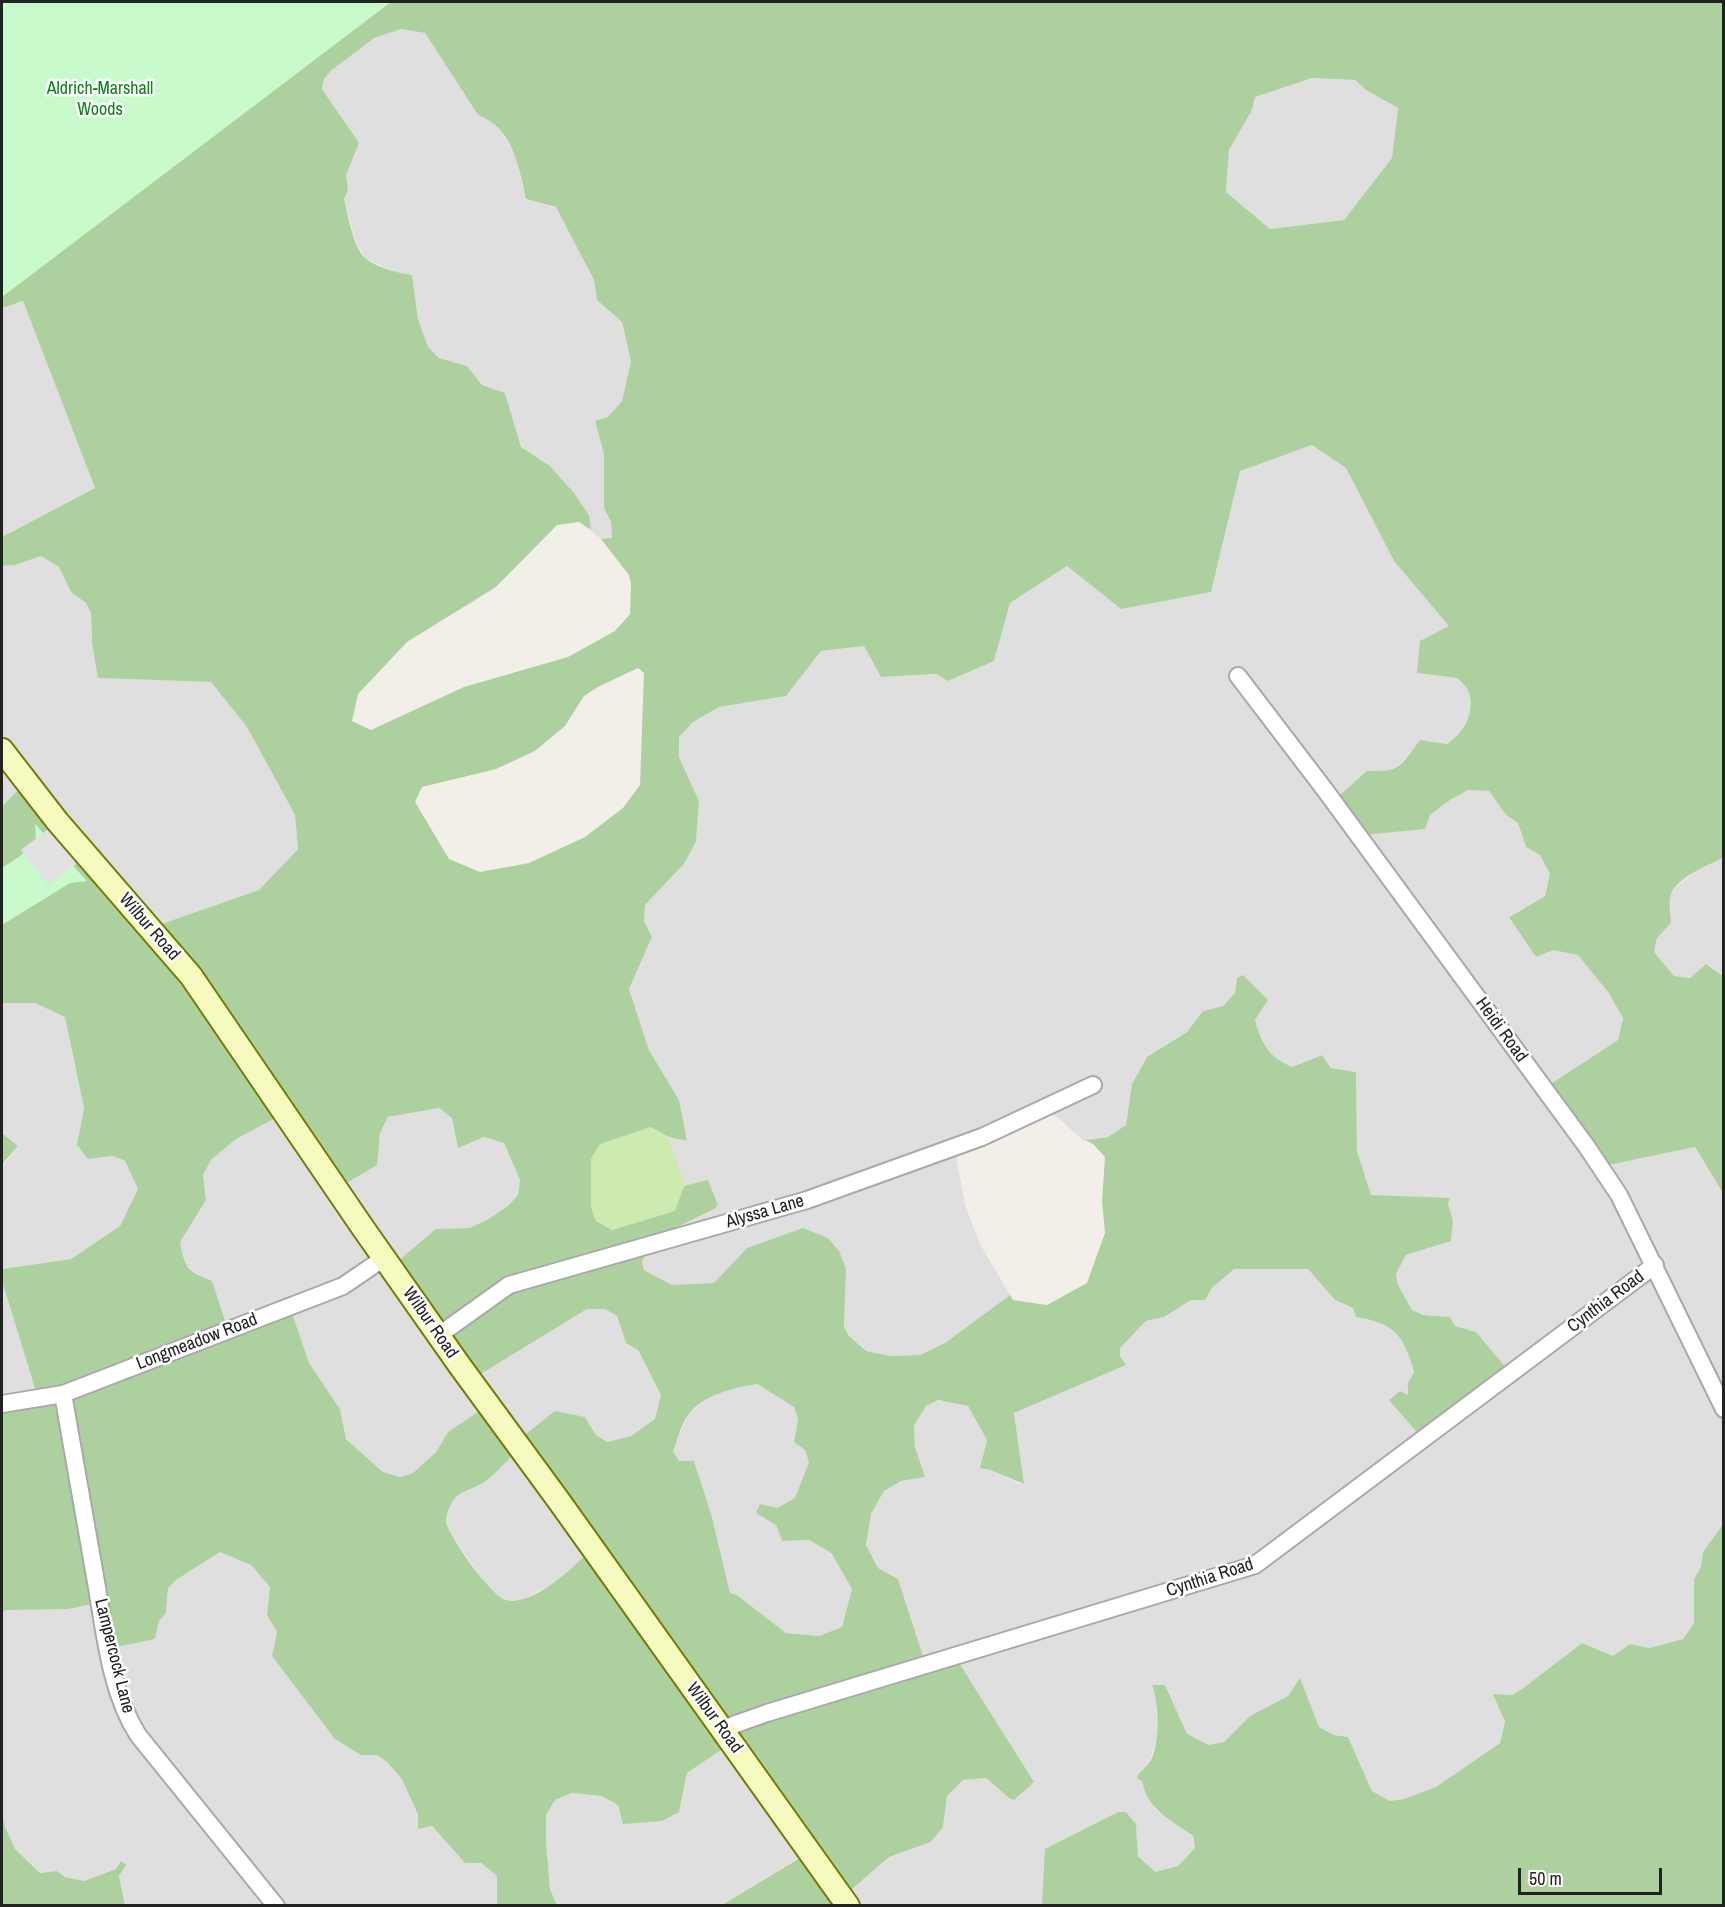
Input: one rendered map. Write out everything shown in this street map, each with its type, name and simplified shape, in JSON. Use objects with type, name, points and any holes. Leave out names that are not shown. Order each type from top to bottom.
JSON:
[{"type":"street","name":"Heidi Road","points":[[1238,676],[1332,800],[1620,1196],[1724,1409]]},
{"type":"street","name":"Wilbur Road","points":[[2,750],[65,830],[191,976],[384,1258],[848,1905]]},
{"type":"street","name":"Alyssa Lane","points":[[439,1335],[509,1285],[807,1200],[982,1137],[1093,1085]]},
{"type":"street","name":"Longmeadow Road","points":[[2,1404],[63,1394],[343,1286],[384,1258]]},
{"type":"street","name":"Cynthia Road","points":[[722,1729],[1255,1565],[1655,1265]]},
{"type":"street","name":"Lampercock Lane","points":[[63,1394],[108,1649],[128,1719],[138,1735],[276,1905]]},
{"type":"shaded area","points":[[401,29],[425,33],[478,115],[489,119],[501,131],[516,156],[526,199],[557,208],[594,280],[597,300],[622,322],[631,361],[622,401],[608,417],[595,421],[604,454],[604,508],[611,522],[612,538],[601,539],[591,531],[589,515],[574,493],[550,466],[521,447],[505,393],[482,385],[467,366],[439,358],[428,347],[418,319],[412,275],[398,273],[365,259],[355,239],[344,199],[348,190],[346,175],[358,143],[322,89],[324,79],[373,38]]},
{"type":"shaded area","points":[[1312,78],[1355,80],[1366,90],[1398,108],[1392,158],[1344,220],[1270,229],[1226,192],[1229,150],[1252,110],[1255,97]]},
{"type":"shaded area","points":[[23,301],[95,488],[2,537],[2,308]]},
{"type":"shaded area","points":[[1312,445],[1346,468],[1394,561],[1450,626],[1418,673],[1457,678],[1469,691],[1471,713],[1458,737],[1447,744],[1420,740],[1399,766],[1390,772],[1366,771],[1430,815],[1468,790],[1489,791],[1506,815],[1518,823],[1526,847],[1540,855],[1550,874],[1545,896],[1509,916],[1553,950],[1578,954],[1608,992],[1623,1018],[1618,1040],[1544,1089],[1599,1167],[1695,1147],[1723,1193],[1723,1524],[1703,1552],[1701,1567],[1694,1579],[1694,1623],[1683,1639],[1649,1648],[1630,1644],[1613,1656],[1582,1643],[1512,1695],[1494,1694],[1505,1722],[1500,1743],[1436,1787],[1404,1799],[1390,1801],[1372,1791],[1348,1737],[1334,1735],[1319,1727],[1300,1679],[1288,1696],[1250,1716],[1224,1742],[1209,1745],[1187,1734],[1165,1685],[1152,1686],[1156,1695],[1157,1735],[1150,1761],[1139,1772],[1156,1810],[1193,1837],[1195,1848],[1178,1867],[1155,1872],[1147,1866],[1138,1856],[1136,1824],[1040,1905],[848,1905],[844,1896],[889,1857],[931,1842],[943,1827],[947,1796],[963,1780],[986,1778],[1009,1798],[924,1659],[898,1579],[878,1568],[866,1545],[871,1514],[884,1491],[901,1481],[924,1477],[915,1447],[914,1426],[926,1406],[937,1400],[968,1406],[987,1440],[980,1468],[1024,1484],[1014,1413],[1126,1365],[1120,1356],[1120,1348],[1146,1321],[1164,1317],[1191,1300],[1205,1300],[1212,1288],[1234,1269],[1308,1269],[1335,1300],[1353,1308],[1356,1317],[1369,1319],[1392,1328],[1407,1347],[1414,1372],[1408,1383],[1421,1437],[1476,1332],[1455,1326],[1450,1317],[1423,1315],[1412,1310],[1398,1285],[1396,1274],[1406,1255],[1451,1241],[1453,1221],[1448,1203],[1371,1195],[1357,1151],[1356,1072],[1331,1068],[1322,1055],[1291,1067],[1280,1062],[1261,1042],[1255,1020],[1265,1003],[1237,978],[1235,993],[1223,1006],[1203,1011],[1187,1032],[1147,1057],[1132,1084],[1126,1125],[1108,1137],[1084,1141],[1057,1117],[1041,1109],[954,1144],[965,1205],[980,1244],[1010,1295],[945,1343],[920,1355],[891,1356],[866,1351],[849,1336],[844,1327],[846,1268],[839,1251],[747,1248],[715,1283],[672,1285],[644,1270],[642,1261],[655,1238],[718,1205],[684,1186],[684,1180],[651,1127],[669,1137],[687,1141],[679,1100],[649,1050],[629,989],[652,937],[644,921],[645,905],[684,864],[699,801],[679,757],[679,737],[693,722],[719,707],[786,696],[821,651],[864,646],[881,677],[936,674],[948,681],[994,661],[1010,603],[1067,566],[1117,606],[1211,592],[1240,470]]},
{"type":"shaded area","points":[[41,556],[59,567],[71,592],[86,603],[91,613],[92,643],[99,678],[211,682],[247,727],[295,815],[298,849],[259,890],[150,928],[2,807],[2,566],[15,565]]},
{"type":"shaded area","points":[[52,826],[81,860],[48,885],[21,850]]},
{"type":"shaded area","points":[[1723,858],[1723,976],[1707,964],[1690,978],[1674,976],[1654,952],[1657,938],[1671,923],[1670,896],[1678,885],[1699,869]]},
{"type":"shaded area","points":[[2,1003],[35,1003],[65,1017],[84,1108],[78,1145],[88,1159],[113,1156],[125,1161],[138,1189],[120,1226],[71,1259],[2,1269],[2,1167],[18,1146],[2,1133]]},
{"type":"shaded area","points":[[439,1108],[484,1137],[504,1143],[520,1180],[518,1196],[487,1220],[469,1228],[436,1229],[471,1380],[587,1309],[605,1309],[617,1316],[626,1342],[638,1350],[661,1395],[655,1419],[631,1436],[607,1442],[596,1435],[585,1417],[516,1442],[448,1432],[436,1452],[413,1473],[400,1477],[383,1472],[346,1439],[340,1409],[309,1363],[292,1314],[231,1335],[212,1282],[194,1274],[184,1262],[179,1242],[206,1200],[203,1175],[211,1160],[236,1139],[285,1113],[377,1165],[380,1133],[388,1117]]},
{"type":"shaded area","points":[[2,1281],[37,1395],[2,1407]]},
{"type":"shaded area","points":[[757,1384],[794,1407],[798,1420],[794,1442],[805,1450],[809,1462],[795,1498],[777,1508],[776,1525],[782,1541],[809,1540],[830,1553],[852,1589],[842,1627],[819,1636],[786,1633],[737,1595],[730,1593],[712,1517],[694,1461],[679,1461],[673,1451],[687,1416],[707,1398],[725,1391]]},
{"type":"shaded area","points":[[518,1450],[587,1554],[552,1584],[521,1600],[505,1600],[490,1590],[452,1536],[446,1521],[451,1503],[461,1493],[482,1483]]},
{"type":"shaded area","points":[[220,1552],[251,1565],[270,1587],[267,1615],[277,1632],[361,1755],[377,1755],[387,1762],[402,1779],[418,1816],[418,1829],[432,1826],[465,1863],[481,1863],[497,1876],[497,1905],[125,1905],[119,1876],[121,1861],[116,1869],[84,1881],[65,1877],[57,1871],[40,1873],[15,1849],[5,1827],[2,1811],[2,1612],[97,1603],[159,1621],[166,1613],[168,1588],[176,1580]]},
{"type":"shaded area","points":[[730,1744],[803,1855],[722,1905],[557,1905],[550,1889],[546,1841],[546,1815],[555,1800],[572,1793],[603,1796],[618,1805],[623,1824],[679,1812],[687,1773]]},
{"type":"green space","points":[[2,2],[1723,2],[1723,858],[1692,874],[1677,885],[1670,898],[1671,923],[1657,938],[1654,952],[1674,976],[1690,978],[1706,964],[1723,976],[1723,1193],[1695,1147],[1599,1167],[1543,1089],[1618,1040],[1623,1018],[1608,992],[1578,955],[1553,950],[1536,957],[1509,917],[1545,896],[1550,874],[1540,855],[1526,847],[1518,823],[1506,815],[1489,791],[1468,790],[1450,800],[1430,815],[1425,829],[1363,835],[1333,801],[1367,771],[1394,769],[1399,766],[1420,740],[1447,744],[1453,740],[1466,723],[1470,701],[1467,689],[1457,678],[1417,673],[1420,641],[1449,626],[1394,561],[1346,468],[1312,445],[1240,471],[1211,592],[1121,609],[1067,566],[1010,603],[994,661],[948,681],[936,674],[881,677],[864,646],[821,651],[786,696],[719,707],[693,722],[679,737],[679,757],[699,801],[696,841],[684,864],[645,905],[644,921],[652,937],[629,989],[649,1050],[679,1100],[687,1141],[669,1137],[651,1127],[600,1144],[591,1159],[591,1207],[596,1221],[612,1230],[675,1211],[684,1186],[708,1180],[718,1205],[655,1238],[642,1261],[644,1270],[672,1285],[714,1283],[747,1248],[803,1228],[828,1238],[839,1251],[846,1268],[844,1327],[849,1336],[866,1351],[891,1356],[920,1355],[945,1343],[1010,1295],[1013,1300],[1047,1305],[1087,1283],[1105,1233],[1102,1201],[1105,1157],[1093,1144],[1085,1140],[1108,1137],[1126,1125],[1132,1084],[1147,1057],[1187,1032],[1203,1011],[1223,1006],[1235,993],[1237,978],[1243,975],[1268,1000],[1255,1020],[1263,1042],[1277,1059],[1292,1067],[1322,1055],[1331,1068],[1356,1072],[1357,1151],[1371,1195],[1450,1198],[1448,1203],[1453,1221],[1451,1241],[1406,1255],[1396,1274],[1398,1285],[1412,1310],[1423,1315],[1450,1317],[1455,1326],[1476,1332],[1507,1369],[1421,1437],[1389,1400],[1400,1391],[1408,1395],[1408,1383],[1414,1372],[1406,1349],[1396,1333],[1380,1323],[1356,1317],[1353,1308],[1335,1300],[1308,1269],[1234,1269],[1212,1288],[1205,1300],[1191,1300],[1164,1317],[1146,1321],[1120,1348],[1120,1356],[1126,1365],[1014,1413],[1024,1484],[980,1468],[987,1440],[968,1406],[938,1400],[926,1406],[914,1426],[915,1447],[925,1477],[901,1481],[884,1491],[871,1514],[866,1545],[878,1568],[898,1579],[924,1659],[954,1655],[1034,1782],[1014,1800],[986,1778],[963,1780],[947,1796],[943,1827],[931,1842],[889,1857],[844,1896],[848,1905],[722,1905],[803,1856],[730,1744],[687,1773],[679,1812],[662,1821],[623,1824],[618,1805],[602,1796],[572,1793],[555,1800],[546,1815],[546,1841],[550,1889],[557,1905],[497,1905],[497,1876],[481,1863],[465,1863],[432,1826],[418,1829],[418,1815],[402,1779],[387,1762],[377,1755],[361,1755],[335,1739],[272,1656],[277,1632],[267,1615],[270,1587],[251,1565],[220,1552],[176,1580],[168,1588],[166,1613],[159,1621],[155,1639],[107,1649],[96,1603],[68,1609],[2,1612],[2,1407],[37,1395],[2,1281],[2,1269],[71,1259],[120,1226],[138,1189],[125,1161],[113,1156],[88,1159],[77,1145],[84,1108],[65,1017],[35,1003],[2,1003],[2,807],[23,785],[150,928],[259,890],[298,849],[295,815],[247,727],[211,682],[98,678],[92,643],[91,613],[86,603],[71,592],[59,567],[41,556],[15,565],[2,566],[2,537],[95,488],[23,301],[2,308]],"holes":[[[401,29],[425,33],[478,115],[490,121],[507,139],[517,162],[526,199],[556,207],[594,280],[597,300],[622,322],[631,361],[622,401],[608,417],[595,421],[604,454],[604,508],[611,522],[612,538],[601,539],[629,575],[630,614],[615,631],[568,657],[464,687],[371,730],[352,721],[358,694],[407,642],[496,587],[557,525],[579,522],[591,530],[589,515],[574,493],[550,466],[521,447],[505,393],[482,385],[467,366],[439,358],[428,347],[418,319],[412,275],[380,266],[368,260],[360,252],[351,230],[344,199],[348,190],[346,175],[359,143],[322,89],[324,79],[332,70],[374,38]],[[1312,78],[1355,80],[1366,90],[1398,108],[1392,158],[1344,220],[1270,229],[1226,192],[1229,150],[1252,110],[1255,97]],[[638,668],[644,673],[640,785],[623,808],[585,837],[529,863],[480,872],[449,859],[415,802],[422,787],[496,769],[535,751],[565,726],[584,696]],[[439,1108],[452,1118],[458,1148],[484,1137],[504,1143],[520,1180],[518,1195],[509,1205],[487,1220],[469,1228],[436,1229],[391,1267],[471,1380],[587,1309],[605,1309],[617,1316],[626,1343],[638,1350],[661,1395],[655,1419],[631,1436],[607,1442],[596,1435],[585,1417],[555,1411],[516,1442],[484,1408],[448,1432],[436,1452],[413,1473],[400,1477],[383,1472],[346,1439],[340,1409],[309,1363],[292,1313],[230,1335],[212,1281],[188,1268],[180,1242],[206,1200],[203,1175],[211,1160],[236,1139],[285,1113],[340,1187],[377,1165],[380,1133],[388,1117]],[[757,1384],[794,1407],[798,1420],[794,1442],[805,1450],[809,1462],[795,1498],[777,1508],[760,1504],[756,1513],[776,1525],[782,1541],[809,1540],[831,1553],[852,1589],[842,1627],[819,1636],[786,1633],[737,1595],[730,1593],[712,1517],[694,1461],[679,1461],[673,1451],[683,1423],[695,1408],[711,1397]],[[518,1450],[587,1554],[550,1585],[528,1598],[506,1600],[499,1596],[481,1578],[462,1552],[446,1521],[450,1506],[457,1497],[486,1481]]]},
{"type":"green space","name":"Aldrich-Marshall Woods","points":[[2,2],[391,2],[2,297]]},
{"type":"green space","points":[[35,824],[87,881],[70,883],[2,925],[2,868],[20,856],[36,840]]},
{"type":"green space","points":[[651,1127],[667,1136],[684,1180],[683,1192],[676,1211],[612,1230],[596,1221],[591,1207],[591,1159],[600,1144]]},
{"type":"green space","points":[[2,1133],[18,1146],[2,1167]]},
{"type":"green space","points":[[1723,1524],[1723,1905],[1040,1905],[1042,1903],[1045,1849],[1118,1812],[1126,1812],[1136,1824],[1138,1856],[1155,1872],[1178,1866],[1195,1848],[1193,1836],[1155,1807],[1142,1781],[1137,1778],[1151,1760],[1156,1743],[1157,1712],[1152,1685],[1165,1685],[1187,1734],[1209,1745],[1224,1742],[1250,1716],[1288,1696],[1300,1678],[1319,1727],[1334,1735],[1348,1737],[1372,1791],[1390,1801],[1404,1799],[1436,1787],[1500,1743],[1505,1722],[1493,1694],[1512,1695],[1582,1643],[1613,1656],[1630,1644],[1649,1648],[1683,1639],[1694,1623],[1694,1579],[1701,1567],[1703,1552]]},
{"type":"green space","points":[[2,1811],[5,1827],[15,1849],[40,1873],[57,1871],[65,1877],[84,1881],[116,1869],[121,1861],[126,1865],[119,1876],[125,1905],[2,1905]]}]
